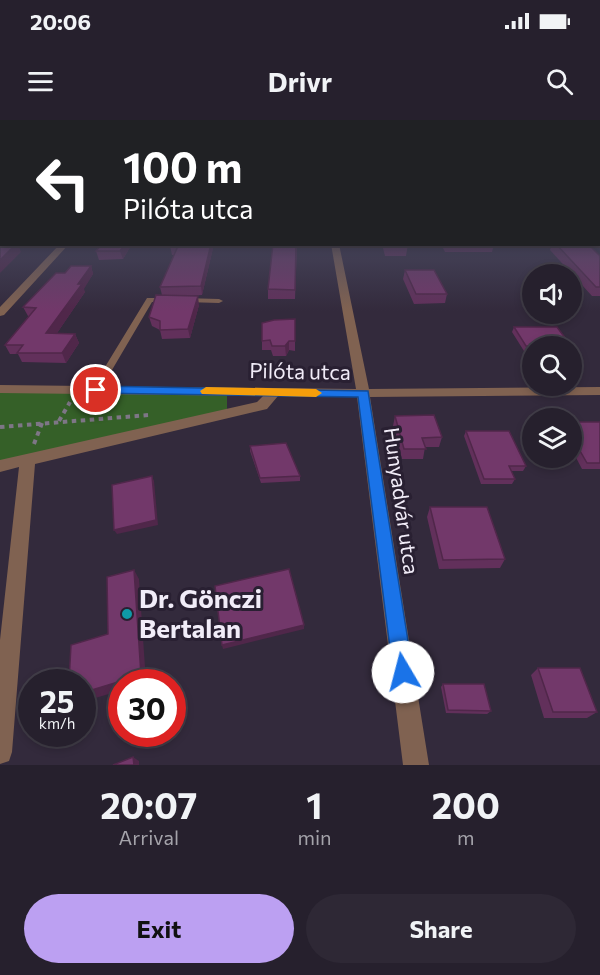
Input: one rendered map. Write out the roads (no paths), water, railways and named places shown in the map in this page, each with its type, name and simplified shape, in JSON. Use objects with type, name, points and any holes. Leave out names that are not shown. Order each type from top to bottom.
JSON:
[{"type":"street","points":[[0,313],[58,251]]},
{"type":"street","name":"Hunyadvár utca","points":[[336,251],[363,393],[416,765]]},
{"type":"street","name":"Pilóta utca","points":[[0,389],[363,393],[600,391]]},
{"type":"street","points":[[0,466],[262,406],[274,392]]},
{"type":"street","points":[[0,752],[28,459]]},
{"type":"lane","points":[[96,390],[150,300],[219,301]]},
{"type":"place","name":"Dr. Gönczi Bertalan","points":[[127,614]]}]
